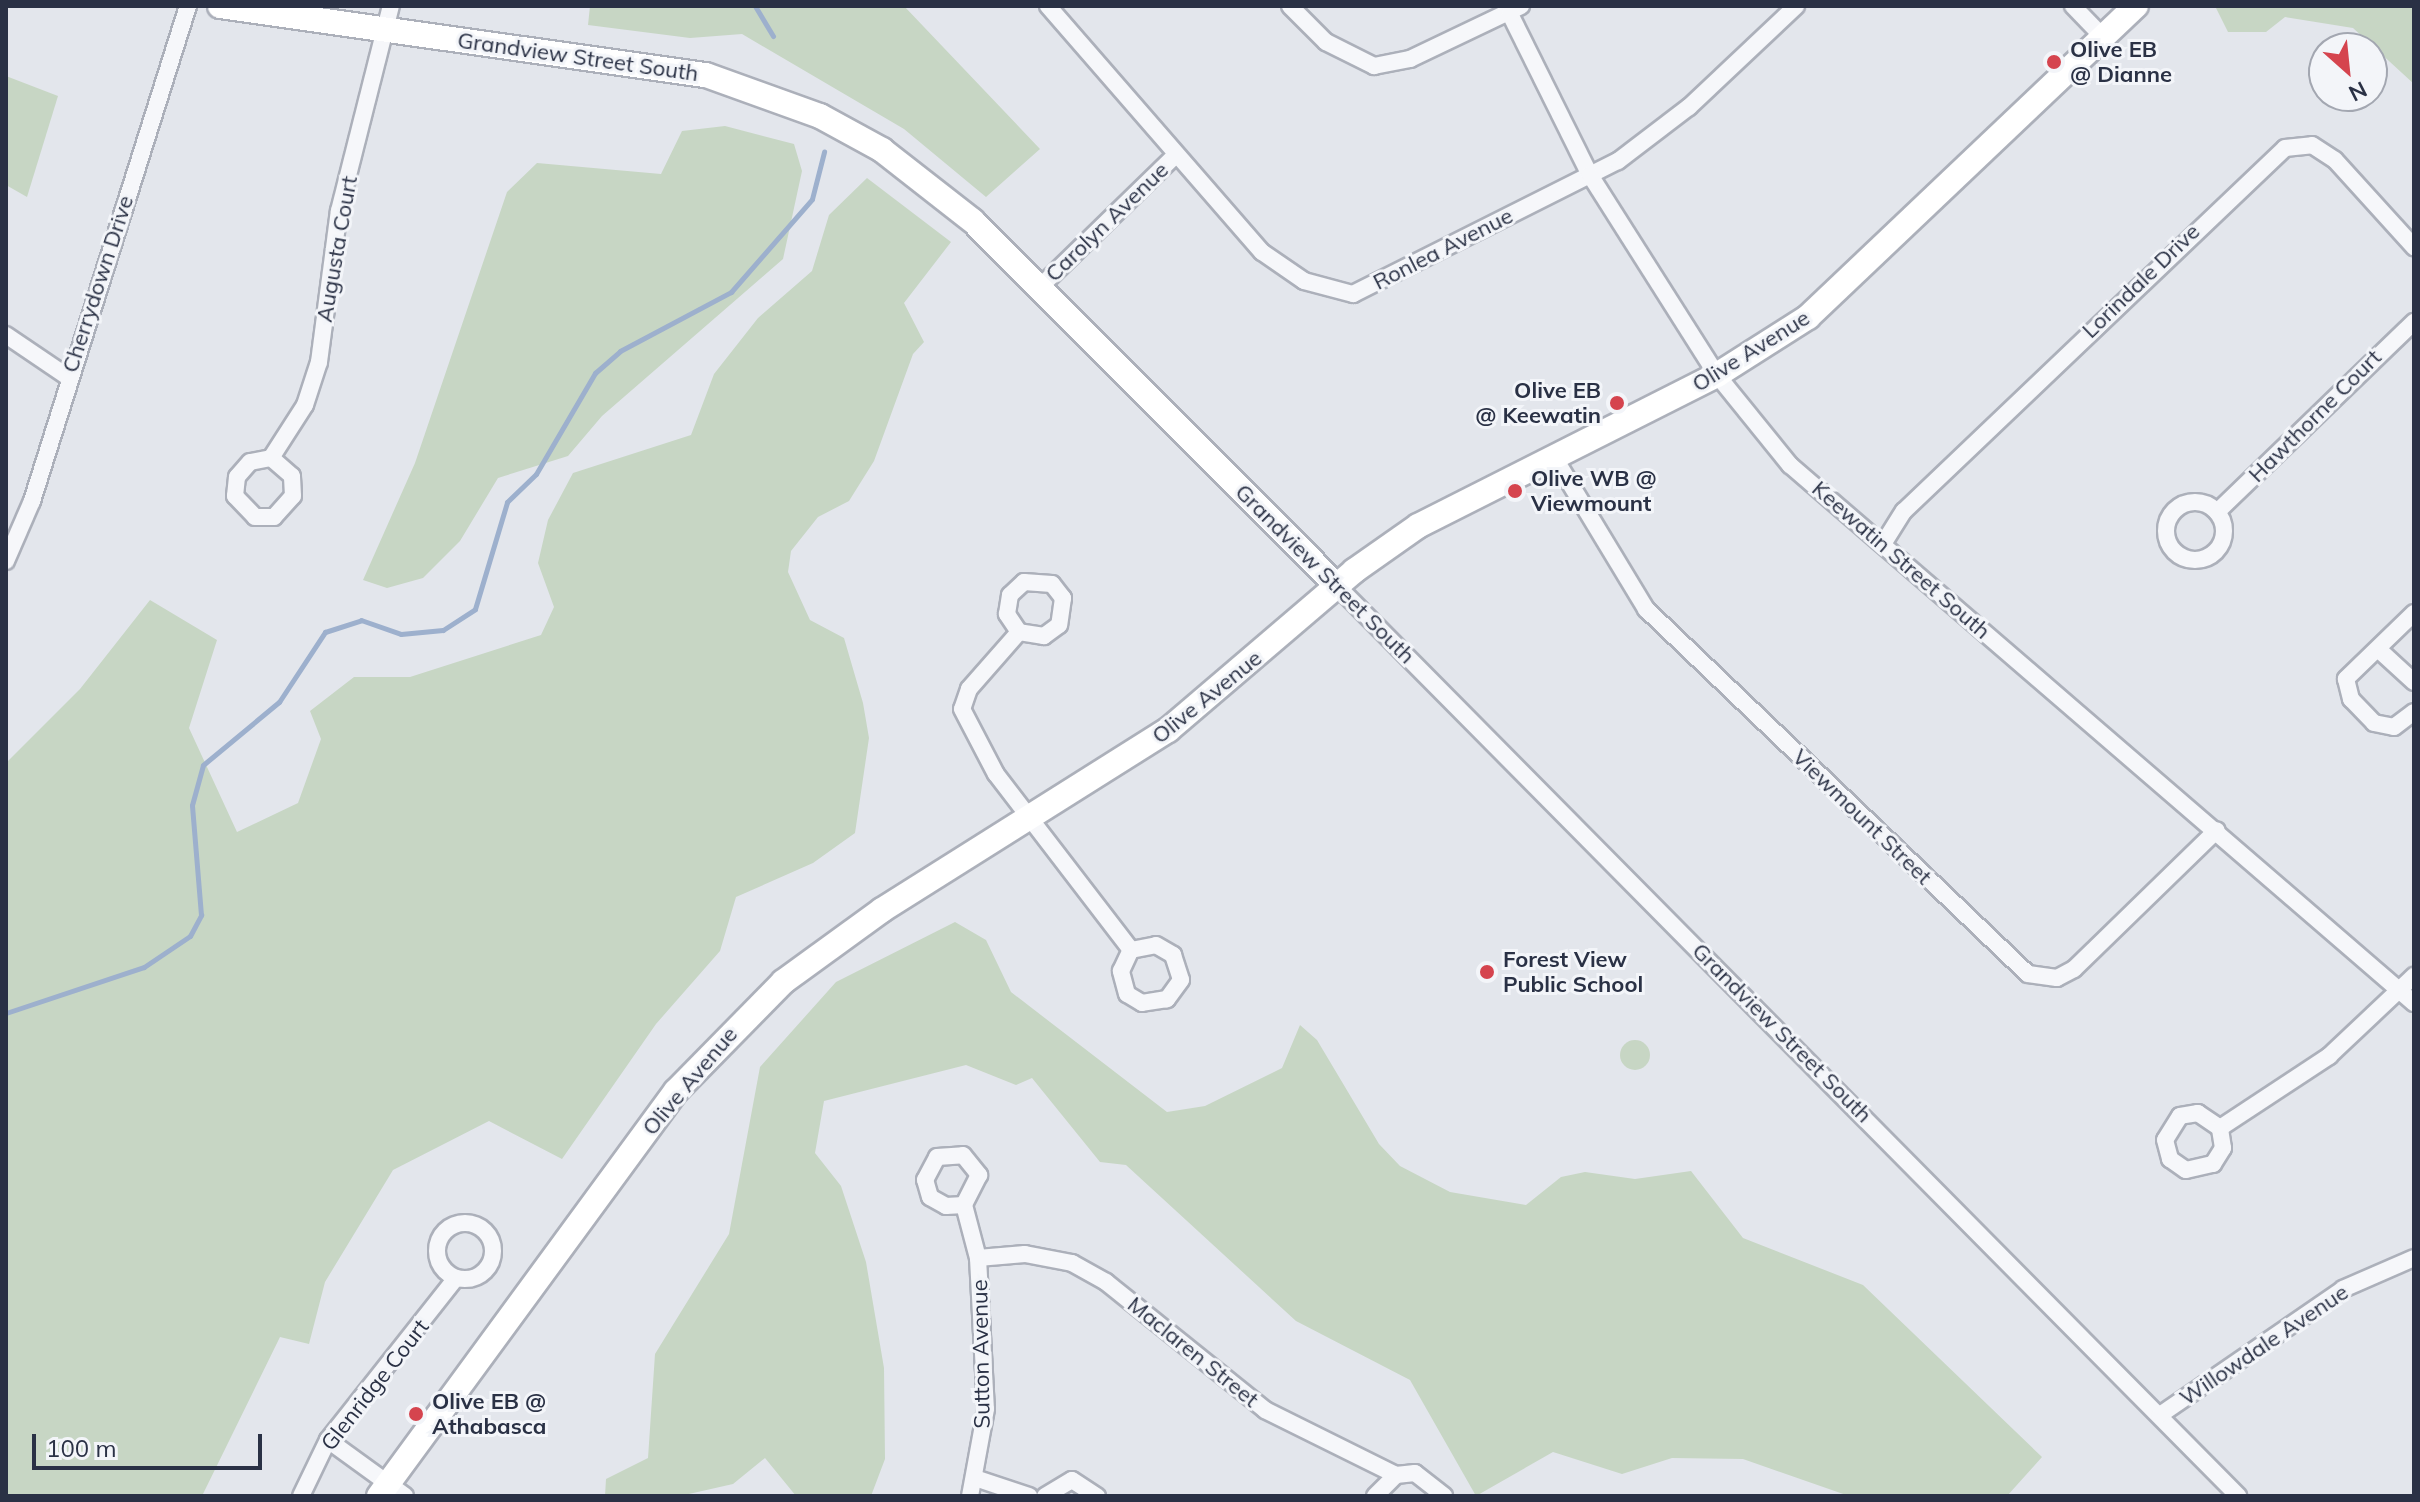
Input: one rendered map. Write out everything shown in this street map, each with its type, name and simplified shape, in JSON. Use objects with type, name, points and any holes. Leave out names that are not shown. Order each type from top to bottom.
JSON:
[{"type":"main road","name":"Grandview Street South","points":[[220,6],[387,32],[636,63],[760,91],[820,116],[906,167],[1039,288],[1337,586]]},
{"type":"main road","name":"Olive Avenue","points":[[390,1493],[710,1051],[834,942],[1168,730],[1337,586],[1418,526],[1717,375],[1850,284],[2136,6]]},
{"type":"street","name":"Cherrydown Drive","points":[[6,561],[32,501],[68,377],[188,6]]},
{"type":"street","name":"Augusta Court","points":[[271,458],[305,405],[319,362],[339,211],[387,32],[391,6]]},
{"type":"street","name":"Ronlea Avenue","points":[[1048,6],[1262,252],[1304,281],[1353,294],[1590,175],[1689,107],[1796,6]]},
{"type":"street","points":[[1290,6],[1326,42],[1374,66],[1410,59],[1515,10]]},
{"type":"street","points":[[2073,6],[2104,38]]},
{"type":"street","name":"Keewatin Street South","points":[[1515,10],[1590,175],[1717,375],[1790,465],[2414,1003]]},
{"type":"street","name":"Lorindale Drive","points":[[1883,544],[1904,511],[2285,148],[2312,145],[2335,160],[2414,247]]},
{"type":"street","name":"Carolyn Avenue","points":[[1039,288],[1176,155]]},
{"type":"street","name":"Hawthorne Court","points":[[2217,512],[2414,322]]},
{"type":"street","points":[[6,335],[68,377]]},
{"type":"street","name":"Viewmount Street","points":[[1554,457],[1646,609],[2028,974],[2057,978],[2074,969],[2217,830]]},
{"type":"street","name":"Grandview Street South","points":[[1337,586],[2238,1496]]},
{"type":"street","points":[[2414,613],[2346,679],[2351,699],[2386,728],[2414,712]]},
{"type":"street","points":[[1019,632],[969,689],[962,709],[996,774],[1131,950]]},
{"type":"street","points":[[2378,649],[2414,682]]},
{"type":"street","points":[[2220,1128],[2319,1064],[2414,976]]},
{"type":"street","name":"Sutton Avenue","points":[[964,1205],[978,1258],[986,1409],[978,1479],[970,1496]]},
{"type":"street","name":"Maclaren Street","points":[[978,1258],[1025,1254],[1072,1263],[1106,1282],[1265,1410],[1396,1475],[1415,1473],[1444,1496]]},
{"type":"street","name":"Willowdale Avenue","points":[[2160,1415],[2343,1289],[2414,1258]]},
{"type":"street","name":"Glenridge Court","points":[[301,1496],[328,1440],[456,1278]]},
{"type":"street","points":[[328,1440],[390,1493]]},
{"type":"street","points":[[1375,1496],[1396,1475]]},
{"type":"street","points":[[978,1479],[1029,1496]]},
{"type":"street","points":[[1045,1496],[1072,1480],[1097,1496]]},
{"type":"green space","points":[[590,6],[904,6],[1040,149],[986,197],[904,129],[742,34],[690,38],[588,25]]},
{"type":"green space","points":[[2215,6],[2414,6],[2414,84],[2388,60],[2388,32],[2357,32],[2353,28],[2285,17],[2266,32],[2228,32]]},
{"type":"green space","points":[[6,76],[58,96],[27,197],[6,185]]},
{"type":"green space","points":[[725,126],[794,144],[802,171],[783,259],[602,416],[568,456],[498,478],[460,541],[423,578],[387,588],[363,580],[415,463],[507,192],[537,163],[661,174],[682,131]]},
{"type":"green space","points":[[867,178],[951,242],[904,303],[924,342],[913,354],[874,461],[849,501],[818,517],[791,551],[788,572],[810,620],[844,638],[863,703],[869,738],[855,833],[813,863],[736,897],[720,951],[656,1024],[562,1159],[489,1121],[393,1170],[325,1282],[309,1344],[280,1337],[202,1496],[6,1496],[6,763],[80,689],[150,600],[217,640],[189,728],[237,832],[298,803],[321,739],[310,711],[354,677],[410,677],[541,635],[554,607],[538,563],[548,520],[573,473],[691,435],[714,374],[758,318],[812,271],[829,215]]},
{"type":"green space","points":[[955,922],[986,940],[1011,992],[1167,1112],[1205,1106],[1282,1068],[1300,1025],[1317,1040],[1379,1144],[1400,1166],[1450,1192],[1526,1205],[1561,1177],[1585,1172],[1635,1179],[1691,1171],[1743,1238],[1863,1285],[2042,1457],[2007,1496],[1849,1496],[1743,1459],[1672,1458],[1622,1474],[1553,1452],[1476,1496],[1410,1380],[1296,1321],[1126,1165],[1100,1162],[1032,1078],[1016,1085],[966,1065],[824,1101],[815,1153],[841,1186],[866,1262],[884,1368],[885,1459],[871,1496],[796,1496],[765,1458],[733,1484],[680,1496],[605,1496],[606,1479],[648,1458],[655,1354],[729,1234],[760,1067],[836,982]]},
{"type":"green space","points":[[1635,1040],[1641,1041],[1649,1049],[1649,1061],[1641,1069],[1635,1070],[1629,1069],[1621,1061],[1620,1055],[1621,1049],[1629,1041]]},
{"type":"waterway","points":[[755,6],[773,36]]},
{"type":"waterway","points":[[6,1013],[144,967],[190,936],[201,915],[192,805],[203,765],[279,702],[325,632],[361,620],[401,634],[443,630],[475,609],[507,502],[536,474],[595,373],[620,351],[731,292],[812,199],[824,152]]},
{"type":"place","name":"Olive EB @ Dianne","points":[[2054,62]]},
{"type":"place","name":"Olive EB @ Keewatin","points":[[1617,403]]},
{"type":"place","name":"Olive WB @ Viewmount","points":[[1515,491]]},
{"type":"place","name":"Forest View Public School","points":[[1487,972]]},
{"type":"place","name":"Olive EB @ Athabasca","points":[[416,1414]]}]
